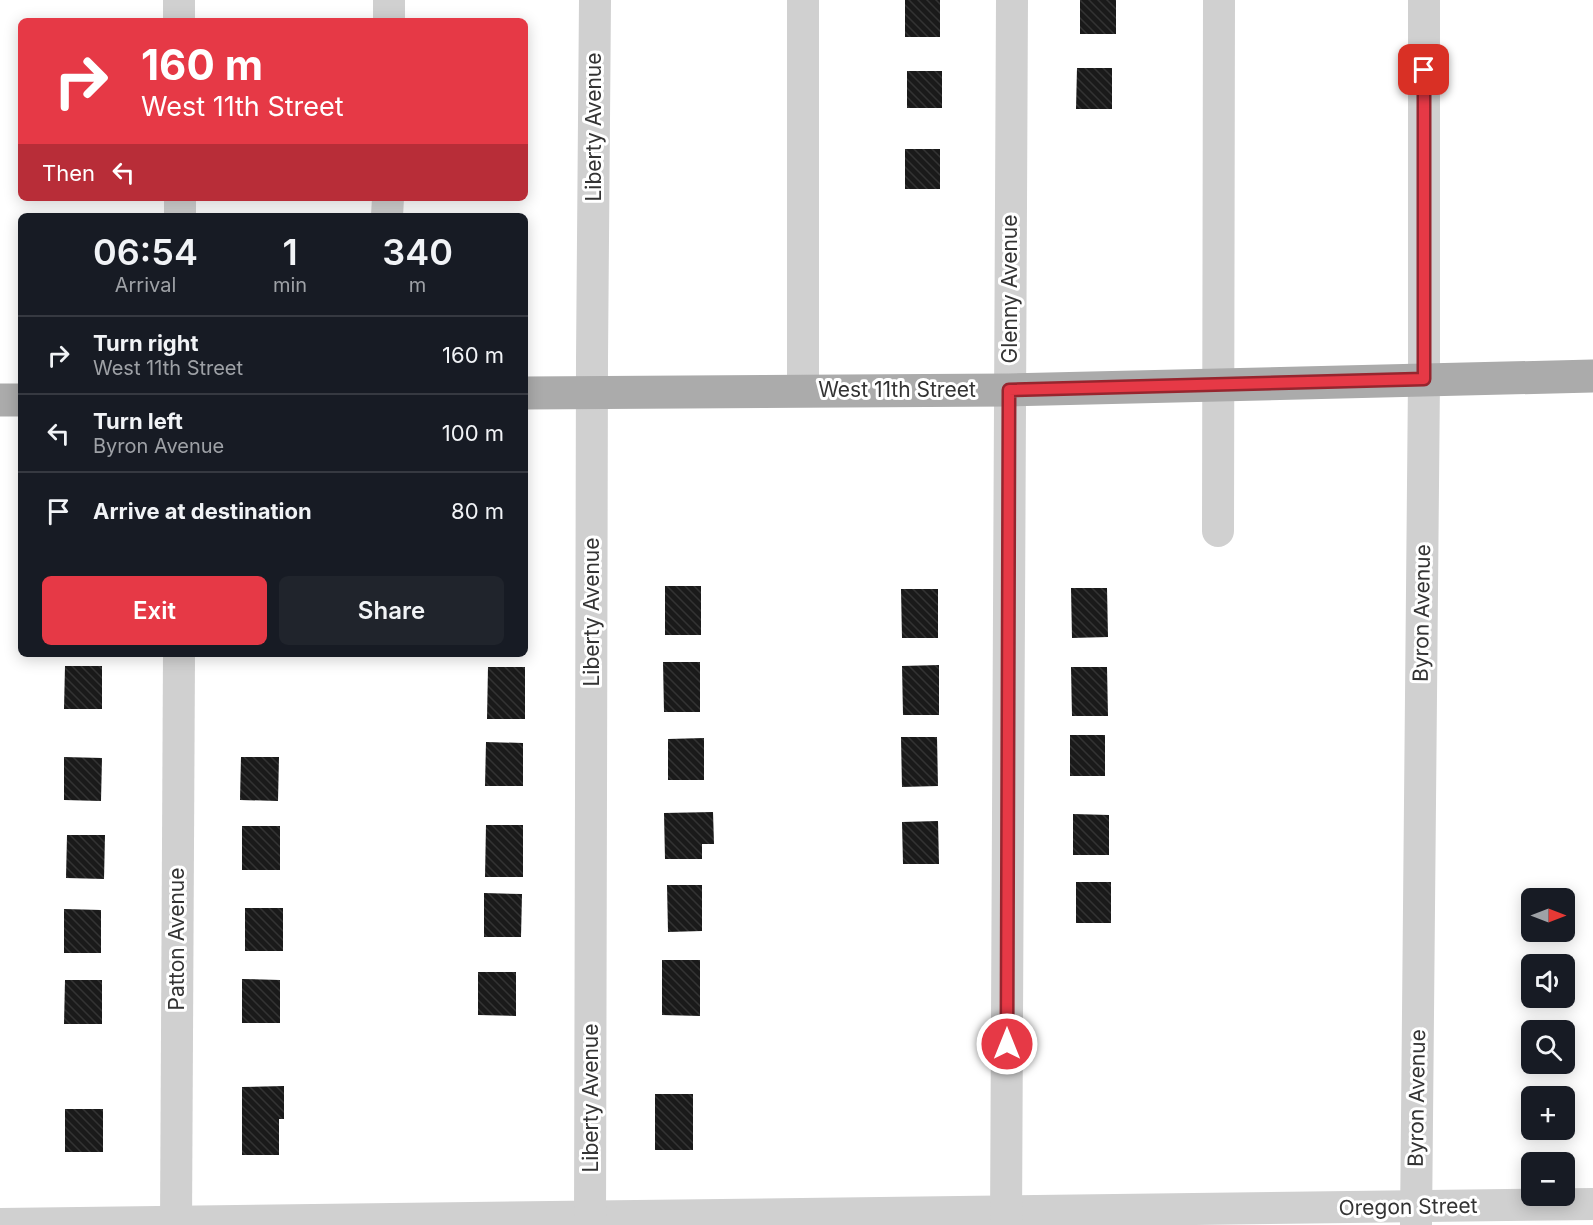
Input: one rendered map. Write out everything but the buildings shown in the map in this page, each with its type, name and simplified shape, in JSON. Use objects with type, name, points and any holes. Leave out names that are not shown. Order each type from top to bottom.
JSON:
[{"type":"main road","name":"West 11th Street","points":[[528,393],[1009,390],[1593,376]]},
{"type":"main road","points":[[0,400],[18,400]]},
{"type":"street","points":[[179,0],[179,18]]},
{"type":"street","points":[[389,0],[389,18]]},
{"type":"street","name":"Liberty Avenue","points":[[590,1221],[595,0]]},
{"type":"street","points":[[802,0],[802,391]]},
{"type":"street","name":"Glenny Avenue","points":[[1006,1218],[1012,0]]},
{"type":"street","points":[[1218,531],[1219,0]]},
{"type":"street","name":"Byron Avenue","points":[[1416,1216],[1424,379],[1424,0]]},
{"type":"street","name":"Patton Avenue","points":[[176,1223],[179,657]]},
{"type":"street","name":"Oregon Street","points":[[0,1224],[1416,1216],[1593,1204]]},
{"type":"route","points":[[1007,1044],[1009,390],[1424,379],[1424,70]]}]
